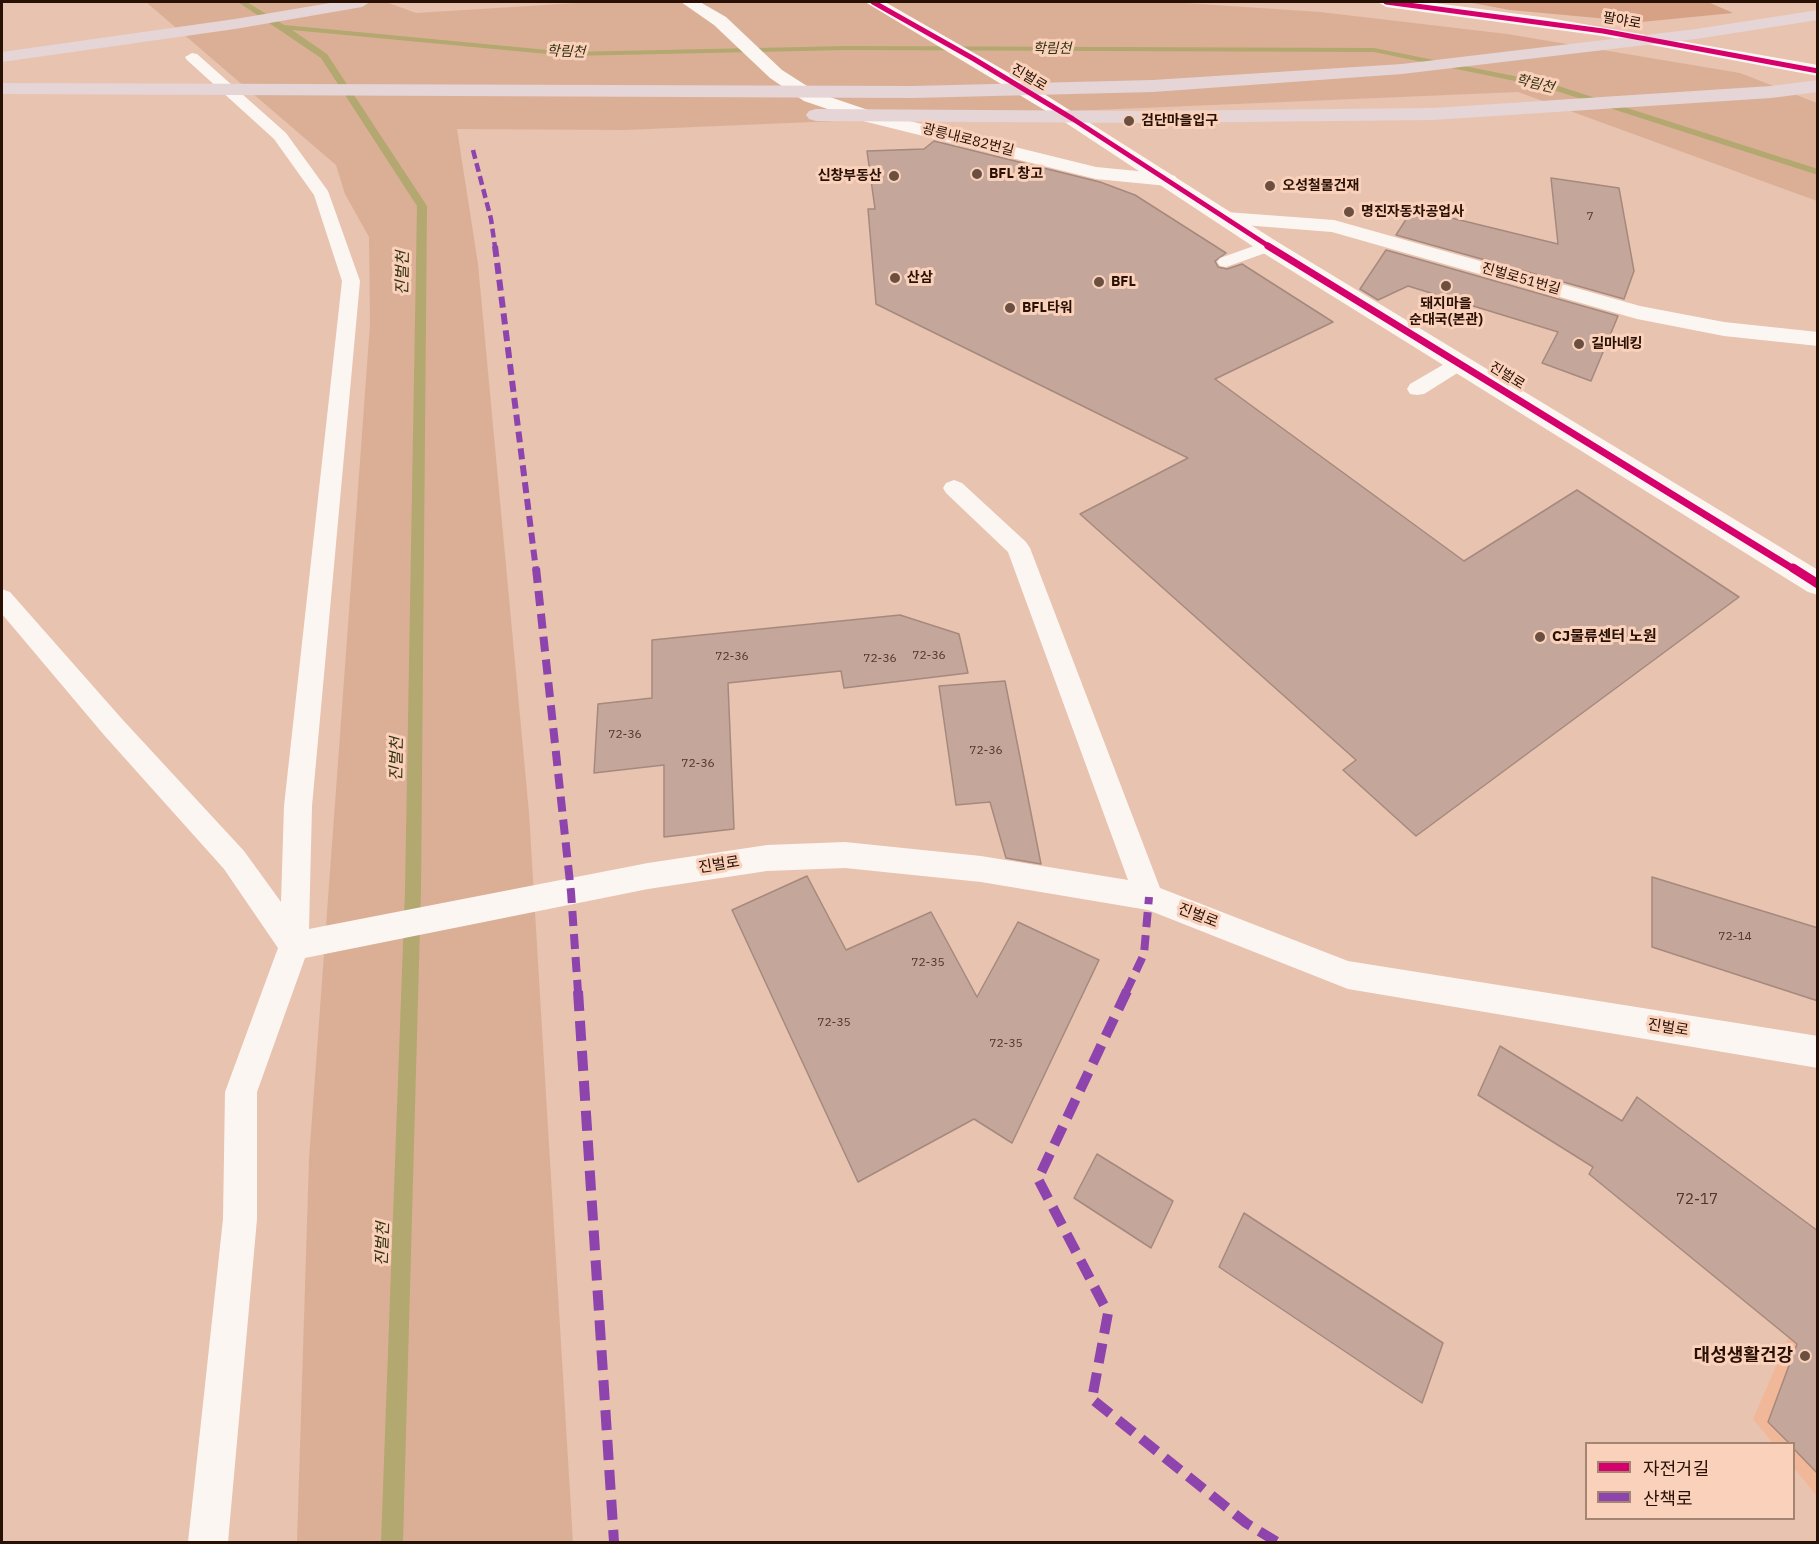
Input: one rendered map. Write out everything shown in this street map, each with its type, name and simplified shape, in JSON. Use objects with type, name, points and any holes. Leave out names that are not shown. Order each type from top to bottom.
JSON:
[{"type":"highway","points":[[2,57],[235,24],[362,2]]},
{"type":"highway","points":[[2,89],[593,93],[913,92],[1153,86],[1402,69],[1696,34],[1818,15]]},
{"type":"highway","points":[[2,78],[235,24]]},
{"type":"highway","points":[[801,115],[1144,117],[1433,114],[1770,92],[1818,86]]},
{"type":"highway","points":[[220,110],[279,111]]},
{"type":"street","name":"광릉내로82번길","points":[[689,2],[720,21],[776,74],[811,97],[870,117],[1096,173],[1176,185]]},
{"type":"street","name":"진벌로","points":[[873,2],[894,8],[1176,185],[1268,246],[1818,584]]},
{"type":"street","name":"팔야로","points":[[1386,2],[1570,26],[1818,71]]},
{"type":"street","name":"진벌로51번길","points":[[1227,218],[1334,226],[1637,312],[1724,329],[1818,339]]},
{"type":"lane","points":[[192,57],[280,136],[322,195],[351,281],[298,806],[294,946],[241,1092],[240,1219],[208,1542]]},
{"type":"lane","points":[[1226,262],[1268,246]]},
{"type":"lane","points":[[1417,389],[1460,363]]},
{"type":"lane","points":[[954,488],[1018,548],[1149,897]]},
{"type":"lane","points":[[2,598],[113,727],[234,860],[294,946]]},
{"type":"lane","name":"진벌로","points":[[294,946],[648,876],[767,858],[845,855],[981,869],[1149,897],[1348,975],[1818,1052]]},
{"type":"shaded area","points":[[146,2],[386,2],[416,13],[593,2],[1169,2],[1320,12],[1507,34],[1740,73],[1817,103],[1817,201],[1518,92],[625,130],[457,129],[478,264],[529,813],[573,1542],[297,1542],[309,1159],[370,324],[369,237],[345,194],[336,165]]},
{"type":"shaded area","points":[[1467,2],[1708,2],[1733,13],[1641,22],[1510,10]]},
{"type":"shaded area","name":"대성생활건강","points":[[1817,1273],[1817,1496],[1795,1469],[1795,1442],[1772,1442],[1753,1419]]},
{"type":"building","points":[[934,141],[1100,182],[1135,195],[1226,253],[1215,261],[1218,267],[1227,269],[1242,264],[1333,322],[1215,379],[1464,561],[1577,490],[1739,597],[1416,836],[1343,770],[1356,760],[1080,514],[1188,458],[876,304],[868,209],[875,209],[867,151],[924,149]]},
{"type":"building","points":[[1551,178],[1619,188],[1634,271],[1624,299],[1396,235],[1412,210],[1419,210],[1558,244]]},
{"type":"building","points":[[1386,250],[1618,316],[1591,381],[1542,363],[1558,332],[1408,286],[1378,300],[1360,289]]},
{"type":"building","points":[[900,615],[959,634],[968,673],[844,688],[841,671],[728,683],[734,829],[664,837],[664,765],[594,773],[598,704],[652,698],[652,640]]},
{"type":"building","points":[[1005,681],[1041,864],[1006,858],[990,802],[956,805],[939,686]]},
{"type":"building","points":[[807,876],[846,950],[931,912],[977,997],[1018,922],[1099,960],[1012,1143],[974,1119],[858,1182],[732,910]]},
{"type":"building","points":[[1652,877],[1818,928],[1818,1001],[1652,947]]},
{"type":"building","points":[[1500,1046],[1622,1121],[1637,1097],[1818,1231],[1818,1474],[1795,1450],[1795,1442],[1788,1442],[1768,1422],[1797,1344],[1589,1174],[1593,1167],[1478,1095]]},
{"type":"building","points":[[1097,1154],[1173,1201],[1151,1248],[1074,1198]]},
{"type":"building","points":[[1244,1213],[1443,1343],[1422,1403],[1219,1267]]},
{"type":"waterway","name":"학림천","points":[[242,2],[282,27],[569,54],[847,48],[1374,50],[1546,85],[1818,172]]},
{"type":"waterway","name":"진벌천","points":[[283,28],[324,56],[422,206],[413,890],[392,1542]]},
{"type":"marked path","points":[[473,150],[491,219],[528,495],[571,892],[614,1542]]},
{"type":"marked path","points":[[1149,897],[1144,954],[1038,1179],[1108,1313],[1092,1399],[1246,1523],[1277,1542]]},
{"type":"cycle path","points":[[873,2],[1073,119],[1268,246],[1818,584]]},
{"type":"cycle path","points":[[1386,2],[1603,31],[1818,71]]},
{"type":"place","name":"검단마을입구","points":[[1129,121]]},
{"type":"place","name":"BFL 창고","points":[[977,174]]},
{"type":"place","name":"신창부동산","points":[[894,176]]},
{"type":"place","name":"오성철물건재","points":[[1270,186]]},
{"type":"place","name":"명진자동차공업사","points":[[1349,212]]},
{"type":"place","name":"산삼","points":[[895,278]]},
{"type":"place","name":"BFL","points":[[1099,282]]},
{"type":"place","name":"돼지마을 순대국(본관)","points":[[1446,286]]},
{"type":"place","name":"BFL타워","points":[[1010,308]]},
{"type":"place","name":"길마네킹","points":[[1579,344]]},
{"type":"place","name":"CJ물류센터 노원","points":[[1540,637]]},
{"type":"place","name":"대성생활건강","points":[[1805,1356]]}]
